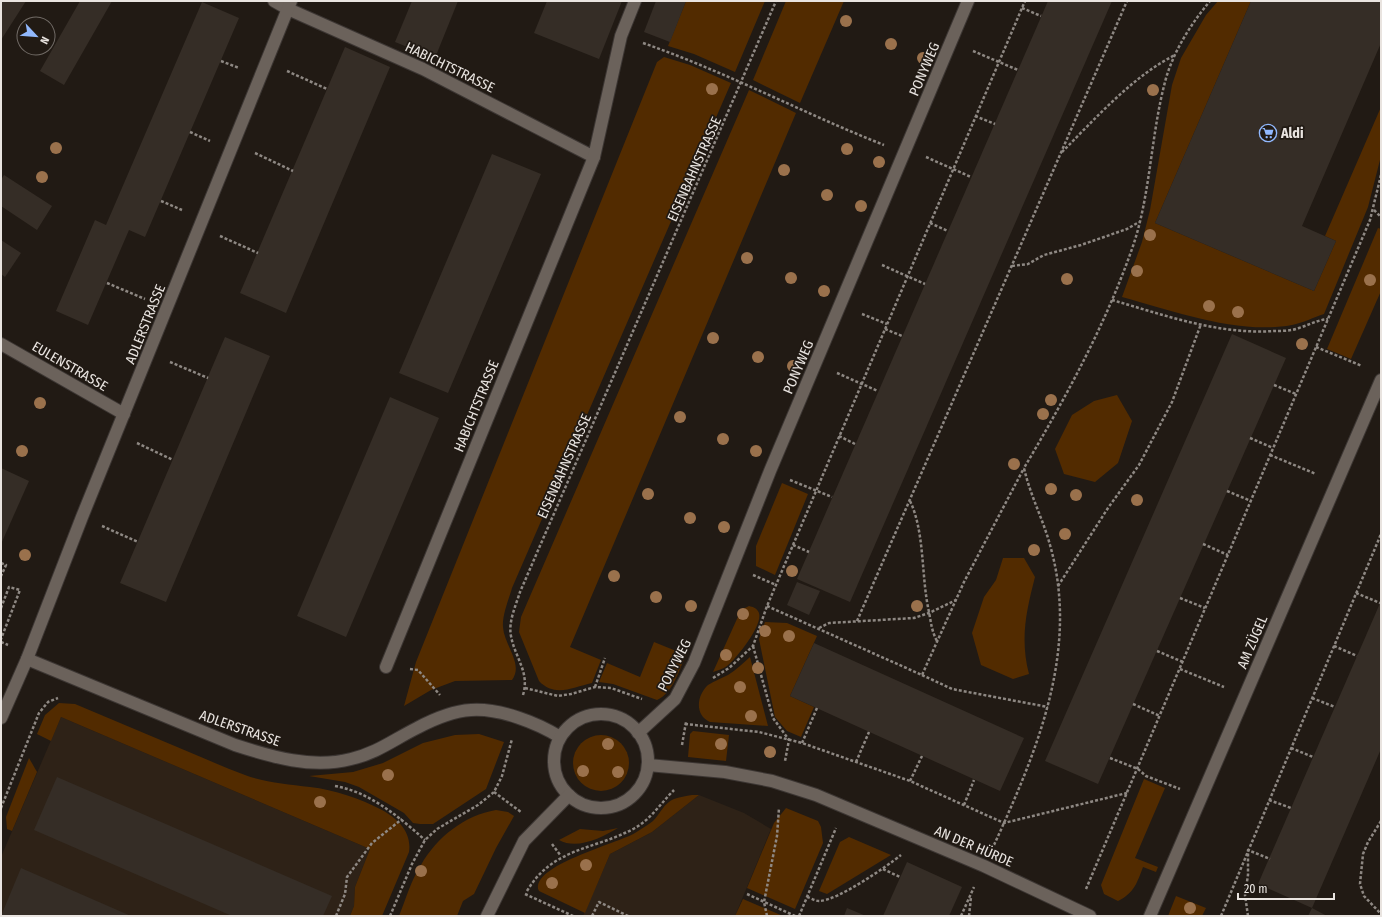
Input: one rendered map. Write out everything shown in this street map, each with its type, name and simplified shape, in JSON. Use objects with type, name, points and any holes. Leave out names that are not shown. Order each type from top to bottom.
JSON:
[{"type":"street","name":"HABICHTSTRASSE","points":[[274,1],[290,5],[424,69],[594,157]]},
{"type":"street","name":"HABICHTSTRASSE","points":[[386,667],[594,157],[621,36],[635,1]]},
{"type":"street","name":"PONYWEG","points":[[638,733],[675,699],[694,663],[770,471],[968,1]]},
{"type":"street","name":"ADLERSTRASSE","points":[[1,718],[27,659],[82,518],[290,5]]},
{"type":"street","name":"EULENSTRASSE","points":[[1,344],[124,414]]},
{"type":"street","name":"AM ZÜGEL","points":[[1150,916],[1381,380]]},
{"type":"street","name":"ADLERSTRASSE","points":[[27,659],[235,745],[266,755],[293,761],[319,763],[349,760],[374,752],[418,727],[447,716],[472,710],[494,712],[538,724],[560,737]]},
{"type":"street","points":[[598,714],[614,716],[628,722],[638,733],[646,748],[648,765],[644,780],[636,792],[624,802],[611,807],[596,808],[581,804],[569,795],[561,786],[556,774],[554,761],[560,737],[570,725],[584,718],[598,714]]},
{"type":"street","name":"AN DER HÜRDE","points":[[648,765],[725,772],[781,784],[844,807],[984,866],[1090,916]]},
{"type":"street","points":[[487,916],[524,841],[569,795]]},
{"type":"path","name":"EISENBAHNSTRASSE","points":[[390,916],[412,864],[425,840],[437,829],[478,805],[494,792],[502,776],[526,688],[526,679],[523,667],[511,636],[511,621],[520,592],[776,1]]},
{"type":"path","points":[[710,680],[729,668],[753,646],[767,606],[952,169],[1025,1]]},
{"type":"path","points":[[857,621],[1127,1]]},
{"type":"path","points":[[922,675],[956,600],[1024,468],[1055,416],[1087,355],[1112,300],[1134,245],[1140,221],[1164,85],[1175,55],[1200,13],[1210,1]]},
{"type":"path","points":[[1022,8],[1042,16]]},
{"type":"path","points":[[621,36],[692,60],[826,122],[971,177]]},
{"type":"path","points":[[951,42],[1018,70]]},
{"type":"path","points":[[1061,153],[1111,103],[1162,62],[1175,55]]},
{"type":"path","points":[[266,62],[327,89]]},
{"type":"path","points":[[976,116],[995,124]]},
{"type":"path","points":[[234,144],[292,171]]},
{"type":"path","points":[[1076,909],[1128,793],[1374,210],[1381,175]]},
{"type":"path","points":[[1374,210],[1381,217]]},
{"type":"path","points":[[1012,266],[1028,264],[1044,255],[1081,245],[1127,229],[1140,221]]},
{"type":"path","points":[[930,223],[948,231]]},
{"type":"path","points":[[200,227],[258,253]]},
{"type":"path","points":[[861,255],[925,284]]},
{"type":"path","points":[[106,283],[167,308]]},
{"type":"path","points":[[1112,300],[1201,324],[1247,331],[1297,329],[1317,320],[1328,320]]},
{"type":"path","points":[[840,304],[887,324]]},
{"type":"path","points":[[1058,586],[1108,508],[1139,465],[1172,402],[1201,324]]},
{"type":"path","points":[[885,329],[902,336]]},
{"type":"path","points":[[1316,347],[1367,368]]},
{"type":"path","points":[[149,353],[208,378]]},
{"type":"path","points":[[816,364],[878,391]]},
{"type":"path","points":[[1274,385],[1296,394]]},
{"type":"path","points":[[117,433],[173,460]]},
{"type":"path","points":[[839,436],[856,444]]},
{"type":"path","points":[[1250,438],[1274,448]]},
{"type":"path","points":[[1270,455],[1336,483]]},
{"type":"path","points":[[984,866],[1024,776],[1055,683],[1059,655],[1060,620],[1058,586],[1050,546],[1027,484],[1024,468]]},
{"type":"path","points":[[770,471],[832,497]]},
{"type":"path","points":[[1227,491],[1251,501]]},
{"type":"path","points":[[910,500],[917,515],[925,597],[932,632],[937,642]]},
{"type":"path","points":[[82,518],[138,542]]},
{"type":"path","points":[[1221,916],[1381,534]]},
{"type":"path","points":[[1204,544],[1228,555]]},
{"type":"path","points":[[793,545],[809,552]]},
{"type":"path","points":[[1,563],[6,565],[1,576]]},
{"type":"path","points":[[1,608],[9,587],[20,590],[1,639]]},
{"type":"path","points":[[1356,593],[1380,603]]},
{"type":"path","points":[[1180,598],[1205,608]]},
{"type":"path","points":[[818,628],[829,622],[914,618],[929,613],[956,600]]},
{"type":"path","points":[[767,606],[952,689],[1048,707]]},
{"type":"path","points":[[753,646],[773,718],[789,740],[781,784],[777,836],[764,902],[767,916]]},
{"type":"path","points":[[1334,646],[1357,656]]},
{"type":"path","points":[[1157,650],[1183,662]]},
{"type":"path","points":[[595,687],[605,658]]},
{"type":"path","points":[[386,667],[418,670],[439,692],[447,716]]},
{"type":"path","points":[[1180,669],[1246,695]]},
{"type":"path","points":[[526,688],[558,696],[595,687],[611,688],[652,703],[672,720],[685,724],[759,732],[802,742],[910,781],[1004,823],[1128,793]]},
{"type":"path","points":[[1,808],[39,713],[48,702],[60,697]]},
{"type":"path","points":[[1312,698],[1335,707]]},
{"type":"path","points":[[1133,704],[1160,716]]},
{"type":"path","points":[[802,742],[817,708]]},
{"type":"path","points":[[522,901],[525,894],[543,870],[561,856],[635,828],[650,817],[663,801],[676,789],[687,718]]},
{"type":"path","points":[[856,762],[869,732]]},
{"type":"path","points":[[1291,748],[1313,757]]},
{"type":"path","points":[[910,781],[922,756]]},
{"type":"path","points":[[1110,758],[1138,769],[1146,776],[1202,798]]},
{"type":"path","points":[[964,805],[974,780]]},
{"type":"path","points":[[327,785],[354,792],[383,806],[402,819],[425,840]]},
{"type":"path","points":[[1269,800],[1291,808]]},
{"type":"path","points":[[800,916],[844,807]]},
{"type":"path","points":[[336,916],[345,894],[347,877],[372,843],[402,819]]},
{"type":"path","points":[[1381,821],[1368,842],[1363,854],[1360,884],[1364,896],[1381,914]]},
{"type":"path","points":[[807,897],[818,901],[831,899],[882,869],[923,840]]},
{"type":"path","points":[[1248,850],[1270,859]]},
{"type":"path","points":[[1248,850],[1248,874],[1245,895],[1248,916]]},
{"type":"path","points":[[882,869],[900,877]]},
{"type":"path","points":[[525,894],[573,916]]},
{"type":"path","points":[[747,894],[795,916]]},
{"type":"path","points":[[961,916],[971,895],[970,916]]},
{"type":"path","points":[[592,916],[598,902],[628,916]]},
{"type":"shaded area","points":[[686,1],[765,1],[735,72],[694,54],[668,46]]},
{"type":"shaded area","points":[[786,1],[844,1],[800,103],[753,80]]},
{"type":"shaded area","points":[[1218,1],[1251,1],[1155,223],[1314,291],[1336,241],[1325,236],[1381,107],[1381,156],[1368,207],[1324,314],[1292,325],[1250,327],[1228,324],[1184,315],[1122,297],[1142,242],[1150,210],[1172,85],[1181,58],[1206,15]]},
{"type":"shaded area","points":[[664,57],[690,65],[731,83],[512,588],[505,612],[503,627],[504,634],[515,661],[515,674],[512,680],[455,681],[431,690],[404,706],[416,662],[657,62]]},
{"type":"shaded area","points":[[749,90],[796,113],[570,647],[601,660],[592,683],[571,689],[551,689],[539,681],[519,632],[521,617]]},
{"type":"shaded area","points":[[1378,228],[1381,229],[1381,291],[1351,359],[1327,349]]},
{"type":"shaded area","points":[[1117,395],[1132,421],[1118,463],[1095,482],[1064,474],[1055,449],[1072,415],[1094,401]]},
{"type":"shaded area","points":[[782,483],[808,494],[775,575],[756,566],[756,546]]},
{"type":"shaded area","points":[[1003,558],[1024,558],[1035,577],[1025,626],[1026,661],[1029,674],[1013,679],[981,665],[972,633],[984,597],[996,580]]},
{"type":"shaded area","points":[[749,606],[756,609],[759,613],[757,625],[753,633],[743,649],[731,662],[722,669],[713,672],[741,610]]},
{"type":"shaded area","points":[[765,622],[787,623],[817,636],[790,696],[814,707],[801,737],[787,731],[775,717],[759,639]]},
{"type":"shaded area","points":[[654,642],[686,655],[675,680],[663,697],[657,700],[613,684],[599,682],[607,663],[640,677]]},
{"type":"shaded area","points":[[750,657],[768,726],[710,722],[705,719],[699,710],[701,694],[704,689],[708,685],[737,669]]},
{"type":"shaded area","points":[[59,703],[75,704],[253,778],[269,782],[319,788],[338,792],[382,810],[403,827],[408,838],[409,852],[382,916],[350,916],[354,906],[355,887],[370,849],[61,717],[51,741],[37,734],[45,715]]},
{"type":"shaded area","points":[[61,717],[370,849],[355,887],[354,906],[350,916],[1,916],[1,857]]},
{"type":"shaded area","points":[[693,731],[729,735],[726,761],[688,757],[690,734]]},
{"type":"shaded area","points":[[479,734],[504,742],[486,789],[433,824],[413,823],[404,813],[359,787],[345,782],[309,776],[353,772],[383,763],[423,743],[455,735]]},
{"type":"shaded area","points":[[595,735],[607,735],[617,739],[625,747],[629,757],[629,769],[625,779],[617,787],[607,791],[595,791],[585,787],[577,779],[573,769],[573,757],[577,747],[585,739]]},
{"type":"shaded area","points":[[29,758],[37,772],[12,831],[7,829],[6,817]]},
{"type":"shaded area","points":[[1144,779],[1165,788],[1135,858],[1158,867],[1156,872],[1143,867],[1137,883],[1128,895],[1118,901],[1104,894],[1101,885]]},
{"type":"shaded area","points":[[699,795],[744,813],[771,829],[735,916],[583,916],[610,854],[652,832]]},
{"type":"shaded area","points":[[699,795],[652,832],[610,854],[585,913],[539,891],[539,882],[547,873],[560,864],[635,833],[653,821],[665,806],[674,799]]},
{"type":"shaded area","points":[[786,808],[818,821],[821,827],[823,843],[795,909],[747,888],[774,823]]},
{"type":"shaded area","points":[[496,810],[508,812],[514,816],[496,848],[474,894],[463,901],[457,916],[399,916],[417,871],[435,845],[463,822],[473,817]]},
{"type":"shaded area","points":[[618,828],[589,842],[573,844],[559,840],[580,829],[603,831]]},
{"type":"shaded area","points":[[849,837],[891,855],[827,894],[819,891],[840,842]]},
{"type":"shaded area","points":[[1176,896],[1206,908],[1202,916],[1168,916]]},
{"type":"shaded area","points":[[743,899],[783,916],[735,916]]},
{"type":"building","points":[[1,1],[26,1],[16,16],[1,40]]},
{"type":"building","points":[[80,1],[112,1],[64,85],[40,71],[49,56],[56,56],[56,43]]},
{"type":"building","points":[[412,1],[458,1],[435,58],[395,42]]},
{"type":"building","points":[[547,1],[622,1],[599,59],[534,33]]},
{"type":"building","points":[[656,1],[686,1],[670,42],[644,32]]},
{"type":"building","points":[[1048,1],[1112,1],[850,602],[797,579]]},
{"type":"building","name":"Aldi","points":[[1251,1],[1381,1],[1381,43],[1302,226],[1336,241],[1314,291],[1155,223]]},
{"type":"building","points":[[202,2],[239,18],[145,237],[129,230],[88,325],[56,311],[95,220],[106,225]]},
{"type":"building","points":[[345,47],[390,67],[286,313],[240,293]]},
{"type":"building","points":[[492,154],[541,174],[448,393],[399,373]]},
{"type":"building","points":[[4,175],[52,206],[37,230],[1,206],[1,180]]},
{"type":"building","points":[[1,240],[21,253],[5,277],[1,274]]},
{"type":"building","points":[[1232,334],[1286,358],[1098,784],[1045,761]]},
{"type":"building","points":[[225,337],[270,356],[166,602],[120,583]]},
{"type":"building","points":[[390,397],[439,418],[346,637],[297,616]]},
{"type":"building","points":[[1,468],[29,481],[1,544]]},
{"type":"building","points":[[797,582],[820,591],[809,615],[787,605]]},
{"type":"building","points":[[1381,601],[1381,749],[1312,908],[1258,884]]},
{"type":"building","points":[[814,643],[1024,738],[1000,791],[790,696]]},
{"type":"building","points":[[57,777],[332,896],[323,916],[232,916],[34,830]]},
{"type":"building","points":[[907,862],[962,887],[949,916],[883,916]]},
{"type":"building","points":[[21,868],[131,916],[1,916]]},
{"type":"building","points":[[847,908],[866,916],[844,916]]},
{"type":"building","points":[[1312,908],[1327,916],[1308,916]]},
{"type":"place","name":"Aldi","points":[[1268,133]]}]
